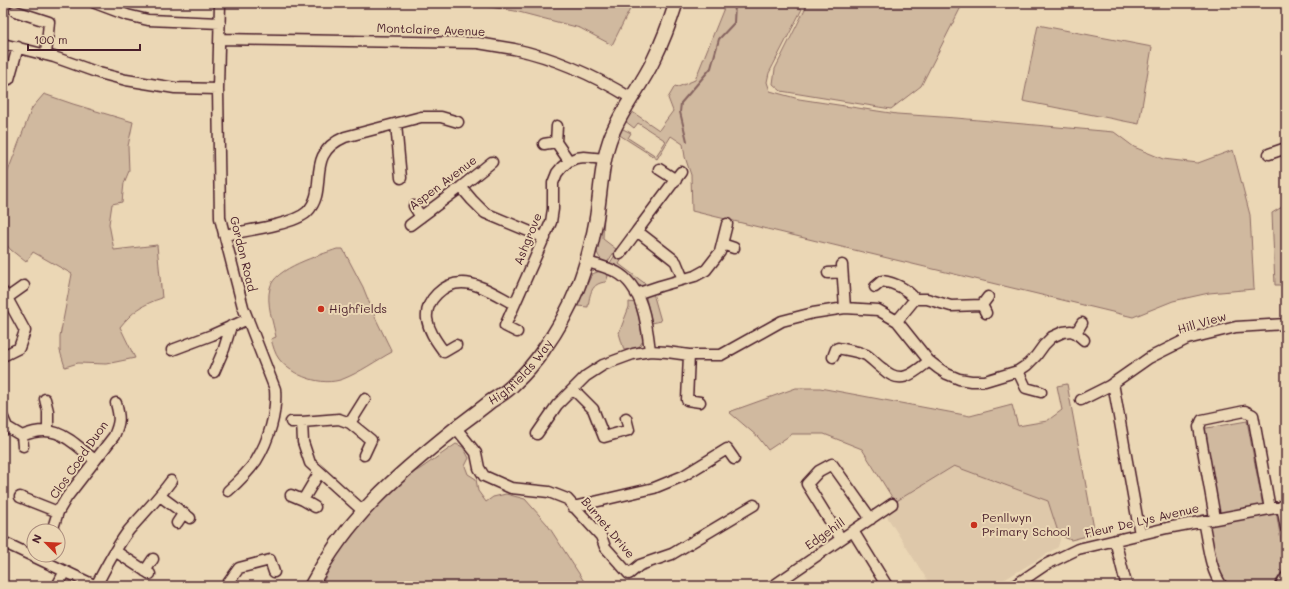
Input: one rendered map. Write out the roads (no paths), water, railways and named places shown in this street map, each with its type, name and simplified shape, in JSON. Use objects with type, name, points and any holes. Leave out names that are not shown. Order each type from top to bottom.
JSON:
[{"type":"main road","name":"Highfields Way","points":[[311,586],[342,537],[363,511],[402,472],[456,428],[513,385],[544,349],[574,298],[587,262],[596,221],[605,159],[612,133],[654,60],[676,3]]},
{"type":"street","points":[[95,3],[127,15],[148,20],[220,23]]},
{"type":"street","name":"Gordon Road","points":[[220,3],[218,89],[219,205],[224,235],[243,307],[275,389],[276,402],[271,426],[256,461],[242,478],[228,491]]},
{"type":"street","points":[[15,11],[48,22],[46,55]]},
{"type":"street","name":"Montclaire Avenue","points":[[220,39],[478,43],[515,50],[564,64],[608,84],[631,98]]},
{"type":"street","points":[[3,44],[46,55],[99,73],[133,81],[175,88],[218,89]]},
{"type":"street","points":[[9,79],[18,47]]},
{"type":"street","points":[[224,235],[288,222],[306,212],[313,203],[316,192],[319,164],[328,147],[335,141],[421,117],[441,117],[458,122]]},
{"type":"street","points":[[396,124],[401,178]]},
{"type":"street","points":[[557,126],[556,142],[569,161],[584,157],[605,159]]},
{"type":"street","points":[[544,144],[556,142]]},
{"type":"street","points":[[1269,154],[1286,148]]},
{"type":"street","name":"Ashgrove","points":[[517,332],[505,326],[551,222],[554,178],[562,167],[569,161]]},
{"type":"street","name":"Aspen Avenue","points":[[410,225],[461,187],[486,173],[492,162]]},
{"type":"street","points":[[620,254],[678,176],[659,169]]},
{"type":"street","points":[[461,187],[485,212],[545,238]]},
{"type":"street","points":[[414,206],[421,217]]},
{"type":"street","points":[[636,294],[695,276],[706,270],[720,252],[727,224]]},
{"type":"street","points":[[637,231],[676,262],[682,279]]},
{"type":"street","points":[[722,244],[734,248]]},
{"type":"street","points":[[587,262],[607,268],[628,281],[636,294],[644,316],[650,351]]},
{"type":"street","points":[[828,273],[842,268],[845,308]]},
{"type":"street","points":[[879,280],[905,288],[915,299],[927,299],[951,306],[985,305]]},
{"type":"street","points":[[456,345],[445,356],[434,338],[427,318],[428,309],[432,300],[445,287],[454,284],[471,284],[514,304]]},
{"type":"street","points":[[3,356],[19,348],[25,331],[5,295],[24,286]]},
{"type":"street","points":[[897,321],[915,299]]},
{"type":"street","points":[[537,434],[557,405],[586,376],[603,365],[633,354],[650,351],[689,355],[721,355],[782,321],[813,313],[845,308],[878,310],[897,321],[929,361],[947,374],[959,379],[971,381],[985,381],[1018,371],[1036,356],[1052,337],[1063,332],[1071,331],[1080,336],[1082,323]]},
{"type":"street","points":[[172,350],[212,335],[248,319]]},
{"type":"street","name":"Hill View","points":[[1081,400],[1113,383],[1149,358],[1186,339],[1236,327],[1286,324]]},
{"type":"street","points":[[214,372],[224,349],[231,326]]},
{"type":"street","points":[[833,356],[838,348],[855,352],[866,356],[891,375],[902,378],[913,374],[929,361]]},
{"type":"street","points":[[689,355],[687,400],[700,402]]},
{"type":"street","points":[[1018,371],[1022,392],[1041,392]]},
{"type":"street","points":[[1113,383],[1140,534]]},
{"type":"street","points":[[573,389],[593,409],[604,438],[629,430],[626,418]]},
{"type":"street","points":[[45,399],[48,411],[48,431]]},
{"type":"street","points":[[350,423],[365,399]]},
{"type":"street","name":"Clos Coed Duon","points":[[55,523],[58,512],[68,497],[114,436],[120,417],[116,403]]},
{"type":"street","points":[[1215,518],[1199,427],[1202,420],[1245,411],[1253,415],[1270,509]]},
{"type":"street","points":[[3,418],[7,427],[22,441],[34,431],[59,433],[96,460]]},
{"type":"street","points":[[291,422],[339,419],[350,423],[371,440],[364,455]]},
{"type":"street","points":[[302,422],[305,453],[310,463],[319,473],[363,511]]},
{"type":"street","name":"Burnet Drive","points":[[456,428],[476,453],[479,468],[484,476],[511,488],[549,492],[567,500],[601,536],[605,546],[629,574],[640,565],[672,554],[754,505]]},
{"type":"street","points":[[574,507],[654,488],[683,476],[726,449],[734,459]]},
{"type":"street","points":[[841,539],[807,484],[819,470],[832,464],[871,518]]},
{"type":"street","points":[[303,500],[319,473]]},
{"type":"street","points":[[51,563],[96,586],[115,551],[129,531],[160,496],[171,481]]},
{"type":"street","points":[[291,495],[315,507]]},
{"type":"street","points":[[160,496],[186,516],[177,523]]},
{"type":"street","points":[[20,497],[58,512]]},
{"type":"street","name":"Edgehill","points":[[773,586],[892,504]]},
{"type":"street","points":[[1284,506],[1286,528]]},
{"type":"street","name":"Fleur De Lys Avenue","points":[[1014,586],[1045,565],[1078,549],[1215,518],[1284,506]]},
{"type":"street","points":[[1203,521],[1213,569],[1222,586]]},
{"type":"street","points":[[853,531],[887,586]]},
{"type":"street","points":[[1115,540],[1128,586]]},
{"type":"street","points":[[3,542],[26,551]]},
{"type":"street","points":[[115,551],[147,572],[153,559]]},
{"type":"street","points":[[226,586],[239,568],[270,560],[274,572]]},
{"type":"street","points":[[57,586],[65,571]]},
{"type":"street","points":[[1280,586],[1286,577]]},
{"type":"waterway","points":[[687,141],[680,112],[681,103],[711,68],[719,39],[734,23],[735,3]]},
{"type":"place","name":"Highfields","points":[[321,309]]},
{"type":"place","name":"Penllwyn Primary School","points":[[974,525]]}]
